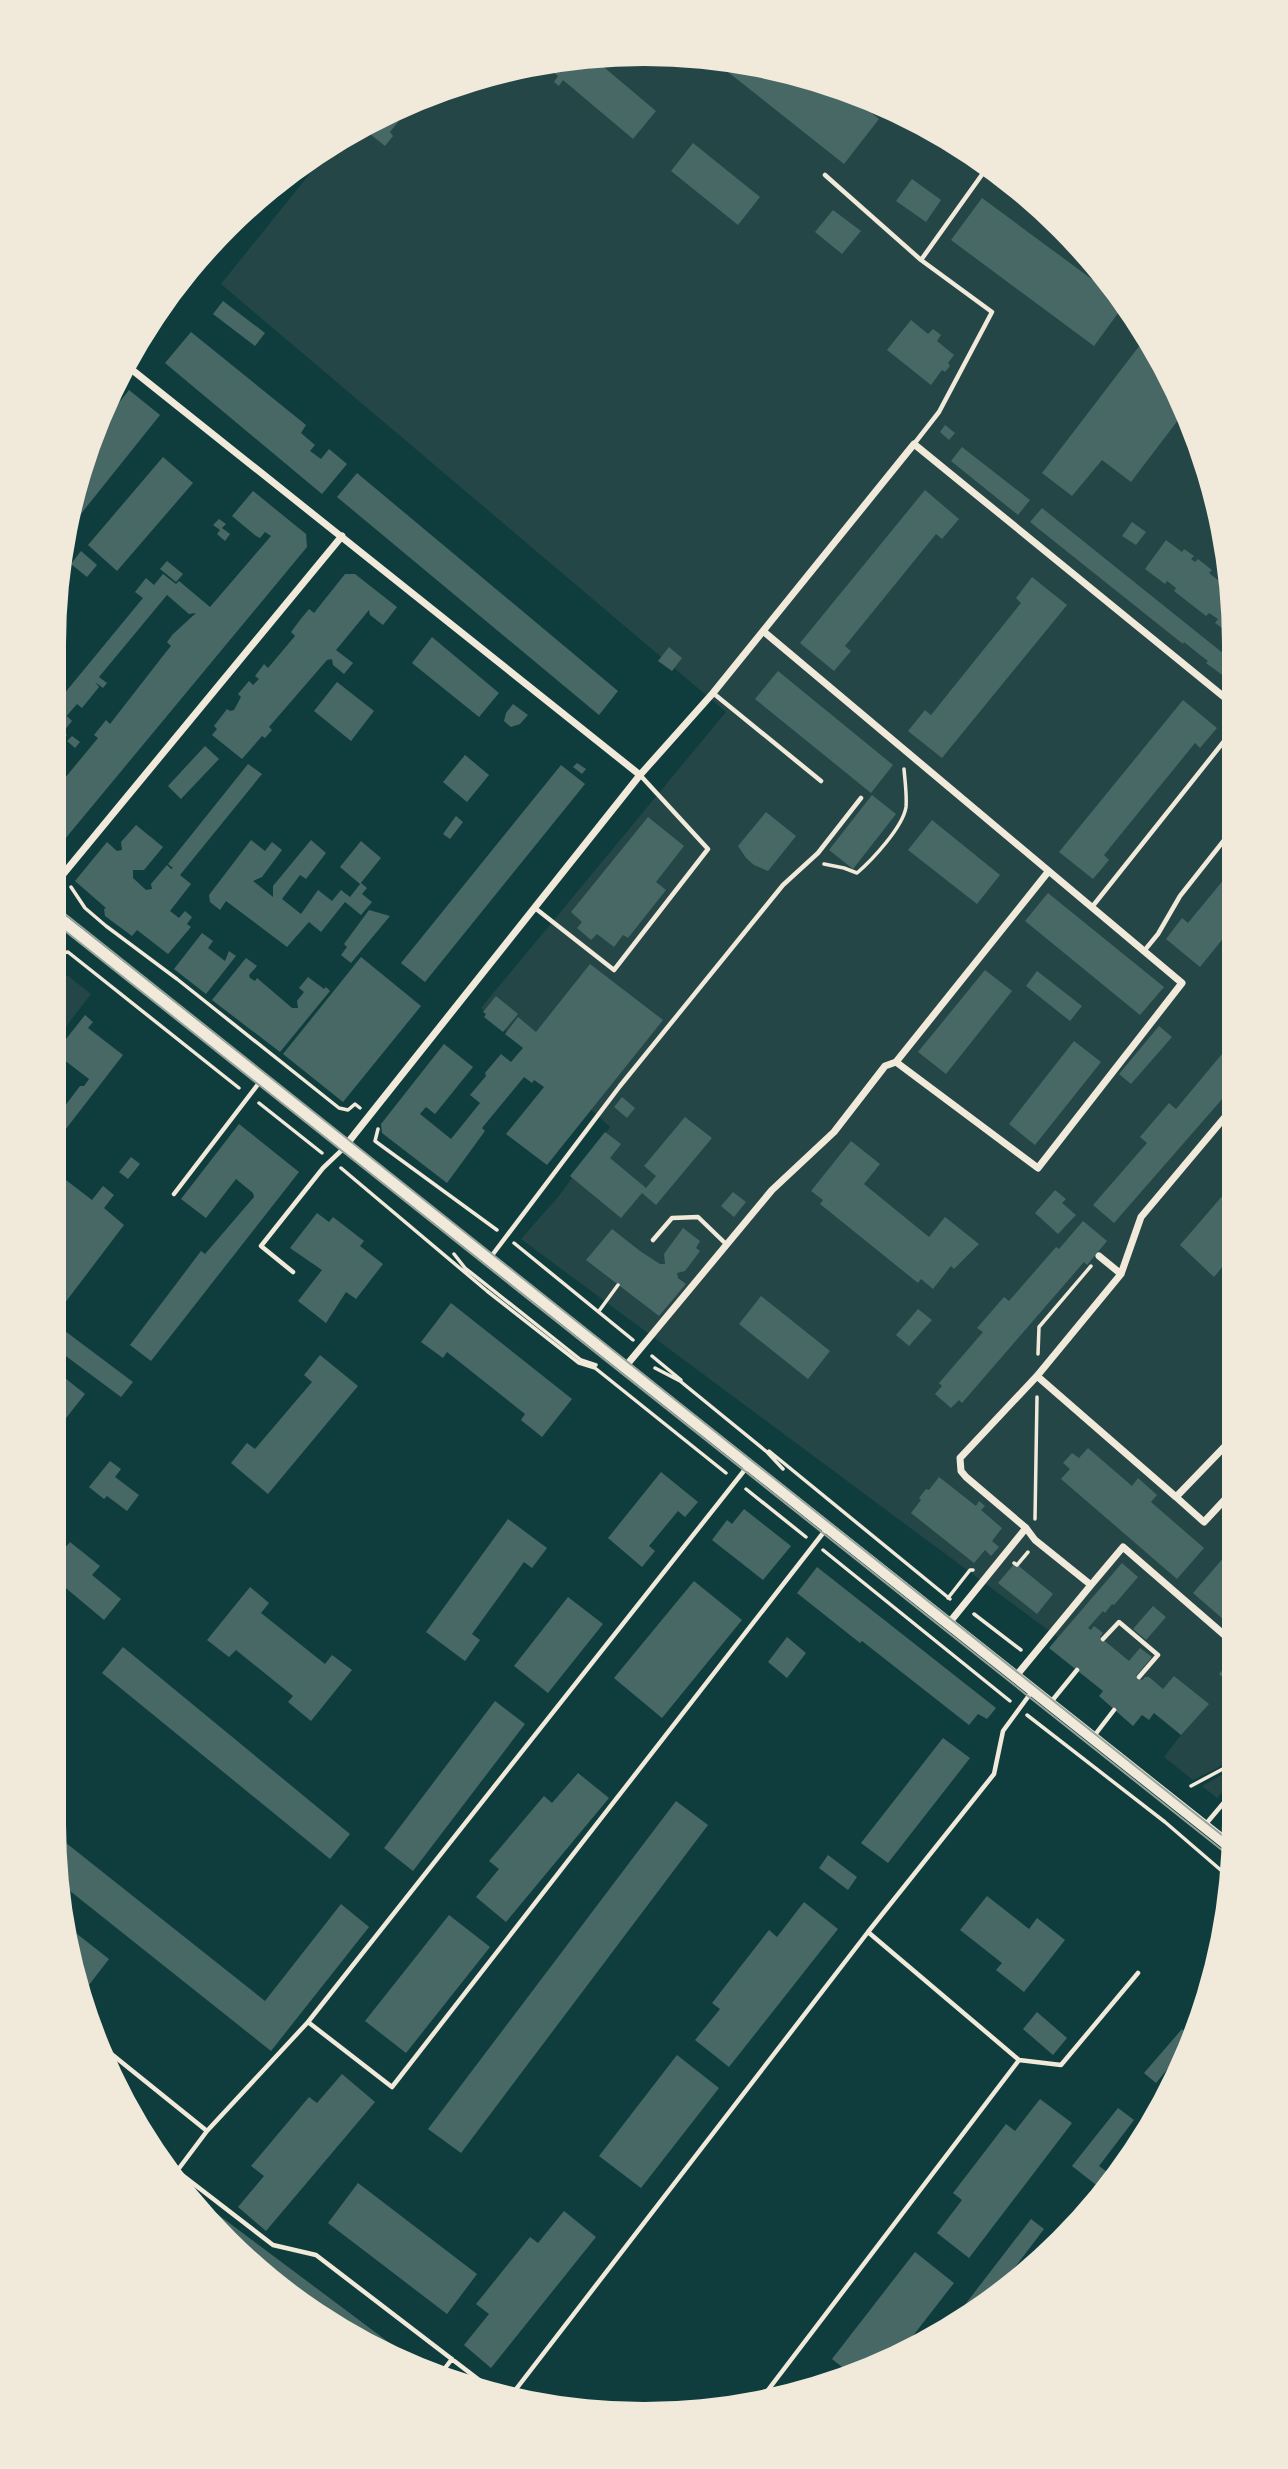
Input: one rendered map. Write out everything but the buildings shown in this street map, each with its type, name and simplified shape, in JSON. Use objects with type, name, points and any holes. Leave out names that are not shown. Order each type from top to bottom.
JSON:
[{"type":"street","points":[[135,372],[640,775]]},
{"type":"street","points":[[346,1145],[640,775],[713,693],[914,444],[1222,695]]},
{"type":"street","points":[[66,871],[342,536]]},
{"type":"street","points":[[763,631],[1182,984],[1038,1168],[896,1062]]},
{"type":"street","points":[[625,1367],[772,1190],[834,1132],[885,1066],[896,1062],[1048,872]]},
{"type":"street","points":[[66,924],[1221,1839]]},
{"type":"street","points":[[1091,1585],[1035,1540],[1026,1528],[967,1477],[961,1471],[960,1458],[1037,1376],[1121,1274],[1141,1217],[1222,1121]]},
{"type":"street","points":[[1099,1256],[1121,1274]]},
{"type":"street","points":[[1037,1376],[1204,1522],[1222,1503]]},
{"type":"street","points":[[1176,1497],[1222,1449]]},
{"type":"street","points":[[949,1623],[1026,1528]]},
{"type":"street","points":[[1016,1676],[1123,1547],[1222,1633]]},
{"type":"lane","points":[[825,175],[921,260],[992,312],[939,412],[914,444]]},
{"type":"lane","points":[[921,260],[981,176]]},
{"type":"lane","points":[[713,693],[821,781]]},
{"type":"lane","points":[[1091,908],[1222,744]]},
{"type":"lane","points":[[535,907],[614,970],[708,849],[640,775]]},
{"type":"lane","points":[[489,1258],[620,1086],[783,885],[818,853],[861,798]]},
{"type":"lane","points":[[1144,951],[1158,934],[1180,896],[1222,843]]},
{"type":"lane","points":[[174,1194],[262,1078]]},
{"type":"lane","points":[[293,1272],[261,1246],[323,1168],[346,1145]]},
{"type":"lane","points":[[653,1240],[672,1218],[698,1217],[727,1244]]},
{"type":"lane","points":[[179,2168],[207,2132],[308,2022],[749,1465]]},
{"type":"lane","points":[[308,2022],[392,2087],[828,1527]]},
{"type":"lane","points":[[1103,1639],[1119,1622],[1158,1655],[1139,1677]]},
{"type":"lane","points":[[1050,1703],[1077,1670]]},
{"type":"lane","points":[[516,2388],[993,1774],[1003,1731],[1033,1690]]},
{"type":"lane","points":[[1093,1737],[1114,1710]]},
{"type":"lane","points":[[1204,1826],[1222,1805]]},
{"type":"lane","points":[[868,1932],[1019,2060],[1061,2065],[1138,1973]]},
{"type":"lane","points":[[115,2057],[207,2132]]},
{"type":"lane","points":[[769,2388],[1019,2060]]},
{"type":"lane","points":[[188,2180],[273,2245],[316,2255],[476,2377]]},
{"type":"lane","points":[[446,2367],[452,2359]]},
{"type":"path","points":[[801,868],[819,863],[858,873],[872,861],[903,817],[906,806],[904,765]]},
{"type":"path","points":[[73,889],[85,908],[106,926],[340,1108],[348,1110],[355,1104]]},
{"type":"path","points":[[102,931],[106,926]]},
{"type":"path","points":[[66,952],[332,1161],[487,1291],[580,1362],[595,1368],[1220,1869]]},
{"type":"path","points":[[379,1122],[375,1141],[388,1155],[506,1236],[948,1598],[964,1605],[1013,1644],[1009,1649]]},
{"type":"path","points":[[451,1249],[465,1268],[580,1362],[609,1371]]},
{"type":"path","points":[[1005,1554],[1017,1565],[1034,1545],[1035,1540],[1039,1327],[1099,1256]]},
{"type":"path","points":[[598,1312],[618,1285]]},
{"type":"path","points":[[605,1330],[611,1322]]},
{"type":"path","points":[[580,1362],[588,1352]]},
{"type":"path","points":[[948,1598],[977,1565]]},
{"type":"path","points":[[1191,1786],[1222,1769]]},
{"type":"shaded area","points":[[644,66],[719,71],[793,86],[865,110],[933,144],[996,186],[1025,210],[1078,263],[1124,323],[1162,389],[1191,458],[1210,531],[1220,606],[1222,1766],[1193,1780],[1164,1757],[1184,1731],[521,1239],[558,1197],[610,1127],[481,1008],[726,712],[221,284],[311,173],[389,126],[423,110],[495,86],[569,71]]},
{"type":"shaded area","points":[[66,976],[91,994],[66,1027]]},
{"type":"shaded area","points":[[1222,1775],[1222,1792],[1217,1798],[1202,1786]]},
{"type":"tram line","points":[[66,915],[1221,1835]]},
{"type":"tram line","points":[[66,932],[1221,1849]]}]
